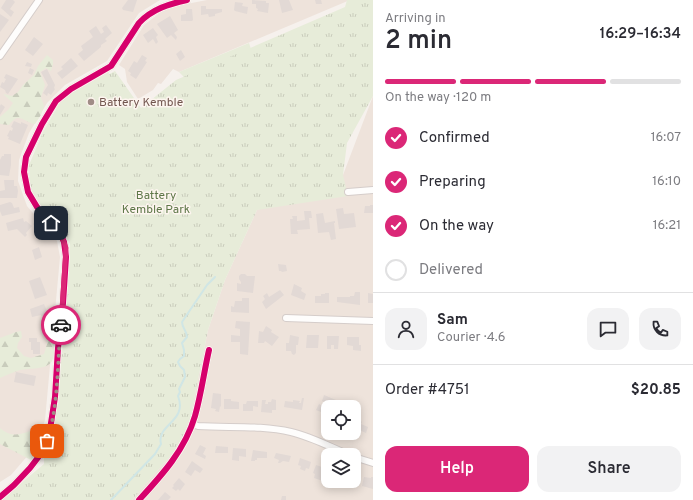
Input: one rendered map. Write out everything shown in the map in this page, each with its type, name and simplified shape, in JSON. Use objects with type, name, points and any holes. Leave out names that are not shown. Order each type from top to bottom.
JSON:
[{"type":"street","points":[[0,56],[40,0]]},
{"type":"street","points":[[0,497],[30,468],[43,451],[49,436],[56,394],[58,348],[66,257],[64,242],[60,232],[37,207],[28,192],[24,172],[27,154],[42,124],[61,96],[70,89],[111,66],[143,19],[165,5],[187,0]]},
{"type":"street","points":[[348,192],[373,190]]},
{"type":"street","points":[[286,318],[373,321]]},
{"type":"street","points":[[139,500],[171,464],[192,424],[210,350]]},
{"type":"street","points":[[192,424],[198,426],[286,431],[305,436],[333,448]]},
{"type":"street","points":[[361,459],[373,462]]},
{"type":"shaded area","points":[[0,0],[160,0],[139,13],[107,61],[65,85],[47,103],[29,133],[19,160],[18,181],[27,206],[57,241],[60,257],[45,420],[36,446],[11,475],[0,482]]},
{"type":"shaded area","points":[[207,0],[350,0],[179,72],[173,69],[161,84],[158,83],[153,90],[138,99],[127,82],[125,69],[119,65],[144,25],[166,8]]},
{"type":"shaded area","points":[[373,96],[373,500],[132,500],[178,447],[190,419],[208,330],[225,280],[257,210],[343,175]]},
{"type":"green space","name":"Battery Kemble Park","points":[[347,0],[373,0],[373,96],[347,143],[343,175],[348,196],[257,210],[225,280],[208,330],[190,419],[178,447],[132,500],[1,500],[44,464],[44,458],[59,401],[70,244],[62,229],[45,212],[30,189],[29,165],[43,132],[62,99],[115,71],[141,108],[176,80],[345,7]]},
{"type":"green space","points":[[249,43],[254,58],[188,81],[179,72]]},
{"type":"green space","points":[[47,55],[53,60],[53,64],[51,71],[46,68],[40,72],[45,85],[41,97],[44,106],[41,115],[35,124],[18,118],[12,121],[9,125],[0,124],[0,117],[13,103],[3,94],[12,96],[18,92],[34,75],[38,66]]},
{"type":"green space","points":[[109,72],[108,79],[71,97],[68,94]]},
{"type":"green space","points":[[21,331],[22,337],[17,348],[24,356],[31,358],[44,354],[50,332],[53,332],[54,351],[52,361],[46,366],[20,370],[0,378],[0,338]]},
{"type":"green space","points":[[0,428],[5,432],[15,435],[40,428],[43,430],[45,435],[39,450],[31,460],[0,444]]},
{"type":"building","points":[[6,0],[13,0],[15,2],[10,9],[14,12],[11,17],[1,8]]},
{"type":"building","points":[[128,0],[137,0],[133,12],[123,10],[122,8]]},
{"type":"building","points":[[252,0],[266,1],[266,3],[269,3],[268,13],[257,11],[258,9],[256,8],[256,4],[252,4]]},
{"type":"building","points":[[279,0],[289,0],[293,10],[282,13]]},
{"type":"building","points":[[315,0],[321,0],[322,4],[316,4]]},
{"type":"building","points":[[235,2],[243,3],[242,6],[248,7],[247,14],[234,10]]},
{"type":"building","points":[[201,6],[206,6],[206,9],[222,9],[222,12],[215,14],[215,16],[209,17],[208,14],[201,15]]},
{"type":"building","points":[[186,9],[192,9],[192,21],[181,21],[181,15],[186,14]]},
{"type":"building","points":[[0,14],[9,20],[0,32]]},
{"type":"building","points":[[170,16],[178,30],[174,33],[177,37],[176,40],[171,35],[167,38],[157,24]]},
{"type":"building","points":[[106,25],[112,33],[105,39],[107,41],[101,45],[101,47],[84,61],[78,54],[83,50],[81,46],[93,37],[89,31],[96,26],[101,34],[104,32],[102,28]]},
{"type":"building","points":[[153,28],[158,35],[156,37],[158,42],[156,44],[153,39],[148,43],[143,35]]},
{"type":"building","points":[[34,37],[43,44],[33,56],[25,50]]},
{"type":"building","points":[[181,50],[185,57],[180,61],[176,54]]},
{"type":"building","points":[[142,55],[147,58],[145,61],[147,62],[136,79],[130,75],[131,73],[128,71],[134,61],[137,63]]},
{"type":"building","points":[[71,58],[78,66],[62,79],[57,73],[63,69],[61,67]]},
{"type":"building","points":[[27,62],[32,64],[31,67],[25,66]]},
{"type":"building","points":[[30,68],[34,70],[32,75],[28,73]]},
{"type":"building","points":[[47,69],[55,85],[55,89],[51,95],[48,93],[47,96],[43,93],[48,85],[41,72]]},
{"type":"building","points":[[6,74],[18,79],[8,94],[0,87],[2,82],[4,83],[6,79],[4,78]]},
{"type":"building","points":[[1,104],[5,107],[0,115],[0,106]]},
{"type":"building","points":[[14,121],[28,125],[20,144],[8,139],[9,137],[7,136],[10,130],[12,131],[13,128],[11,127]]},
{"type":"building","points":[[4,154],[11,154],[9,176],[0,175],[0,160]]},
{"type":"building","points":[[4,180],[14,180],[14,186],[17,186],[18,191],[17,198],[0,198],[0,191],[5,190]]},
{"type":"building","points":[[10,202],[14,208],[19,207],[20,212],[2,216],[0,205]]},
{"type":"building","points":[[373,205],[373,213],[364,213],[365,206]]},
{"type":"building","points":[[343,208],[344,214],[354,213],[356,227],[339,229],[336,209]]},
{"type":"building","points":[[304,211],[311,211],[312,218],[309,218],[310,229],[297,230],[298,234],[291,234],[290,219],[293,219],[292,216],[297,216],[297,221],[305,220]]},
{"type":"building","points":[[323,213],[325,223],[335,221],[336,239],[331,240],[329,232],[318,233],[316,214]]},
{"type":"building","points":[[23,218],[24,222],[26,221],[32,226],[26,233],[27,235],[25,237],[17,229],[8,231],[6,223]]},
{"type":"building","points":[[38,220],[42,224],[38,229],[33,224]]},
{"type":"building","points":[[39,247],[42,257],[35,260],[32,250]]},
{"type":"building","points":[[278,264],[286,265],[287,271],[279,271]]},
{"type":"building","points":[[241,274],[255,276],[253,293],[237,291],[237,283],[241,284],[239,276]]},
{"type":"building","points":[[40,277],[47,295],[35,299],[29,281]]},
{"type":"building","points":[[294,284],[302,288],[301,291],[306,294],[304,300],[291,295]]},
{"type":"building","points":[[280,290],[284,295],[266,309],[262,302],[265,299],[263,296],[267,293],[269,297]]},
{"type":"building","points":[[355,292],[360,292],[360,305],[337,302],[337,297],[354,296]]},
{"type":"building","points":[[329,293],[329,303],[315,303],[315,296],[321,296],[321,294]]},
{"type":"building","points":[[368,293],[373,294],[373,303],[368,303]]},
{"type":"building","points":[[242,298],[249,298],[249,313],[231,312],[231,306],[234,307],[235,301],[242,301]]},
{"type":"building","points":[[44,304],[48,314],[32,317],[30,309]]},
{"type":"building","points":[[236,321],[250,322],[248,355],[240,354],[240,342],[231,342],[231,335],[240,336],[240,329],[235,328]]},
{"type":"building","points":[[266,326],[272,330],[271,332],[279,337],[272,346],[265,341],[264,343],[258,343],[259,331],[263,332]]},
{"type":"building","points":[[290,335],[299,337],[298,345],[296,345],[296,353],[294,355],[291,351],[286,351],[286,343],[289,343]]},
{"type":"building","points":[[307,335],[319,335],[318,348],[306,348]]},
{"type":"building","points":[[327,336],[339,336],[338,349],[334,349],[334,345],[331,345],[331,349],[327,349]]},
{"type":"building","points":[[347,337],[359,337],[361,351],[353,350],[353,346],[347,345]]},
{"type":"building","points":[[29,338],[37,338],[37,342],[40,342],[40,354],[33,354]]},
{"type":"building","points":[[16,372],[36,376],[34,386],[14,382]]},
{"type":"building","points":[[213,393],[221,394],[221,407],[220,406],[219,412],[215,411],[216,409],[211,408]]},
{"type":"building","points":[[324,395],[336,400],[322,400]]},
{"type":"building","points":[[302,398],[304,398],[302,410],[284,407],[285,401],[293,402],[293,400],[300,401],[299,403],[301,403]]},
{"type":"building","points":[[224,399],[231,399],[231,401],[239,402],[239,409],[224,409]]},
{"type":"building","points":[[272,399],[276,400],[276,410],[272,410],[272,413],[261,412],[262,400],[266,400],[265,404],[268,404],[268,402],[271,402]]},
{"type":"building","points":[[247,401],[258,401],[258,407],[253,406],[253,411],[243,411],[243,404],[246,404]]},
{"type":"building","points":[[319,404],[321,405],[321,412],[316,410]]},
{"type":"building","points":[[361,424],[368,427],[366,433],[361,431]]},
{"type":"building","points":[[200,445],[206,448],[203,454],[206,456],[205,459],[195,454]]},
{"type":"building","points":[[216,446],[228,447],[228,453],[215,453]]},
{"type":"building","points":[[233,448],[246,449],[246,457],[239,456],[239,461],[232,460]]},
{"type":"building","points":[[253,450],[267,452],[267,458],[257,458],[255,461],[251,461]]},
{"type":"building","points":[[276,453],[291,456],[289,462],[283,461],[278,463],[279,460],[274,458]]},
{"type":"building","points":[[300,458],[311,462],[309,469],[306,468],[305,471],[300,469],[301,466],[298,465]]},
{"type":"building","points":[[192,461],[203,469],[200,473],[195,470],[191,476],[185,472]]},
{"type":"building","points":[[316,465],[321,467],[321,480],[314,478],[315,474],[313,473]]},
{"type":"building","points":[[364,477],[373,477],[373,489],[362,486]]},
{"type":"building","points":[[179,478],[185,484],[180,491],[178,489],[176,491],[172,488]]},
{"type":"building","points":[[165,492],[171,497],[168,500],[158,500]]},
{"type":"building","points":[[282,496],[286,496],[286,500],[281,500]]},
{"type":"waterway","points":[[111,500],[155,454],[161,444],[163,432],[179,412],[179,389],[185,377],[184,370],[178,362],[184,356],[182,343],[187,337],[182,322],[207,285],[215,277]]},
{"type":"cycle path","points":[[0,497],[30,468],[43,451],[49,436],[55,397],[63,303],[66,257],[64,242],[60,233],[37,207],[28,192],[24,172],[26,157],[42,124],[56,101],[71,89],[111,66],[139,23],[149,14],[174,3],[187,0]]},
{"type":"cycle path","points":[[139,500],[172,461],[191,428],[197,408],[209,350]]},
{"type":"way so far","points":[[47,441],[51,430],[56,394],[58,348],[61,325]]},
{"type":"place","name":"Battery Kemble","points":[[91,102]]},
{"type":"route","points":[[51,223],[61,234],[66,248],[61,325]]}]
